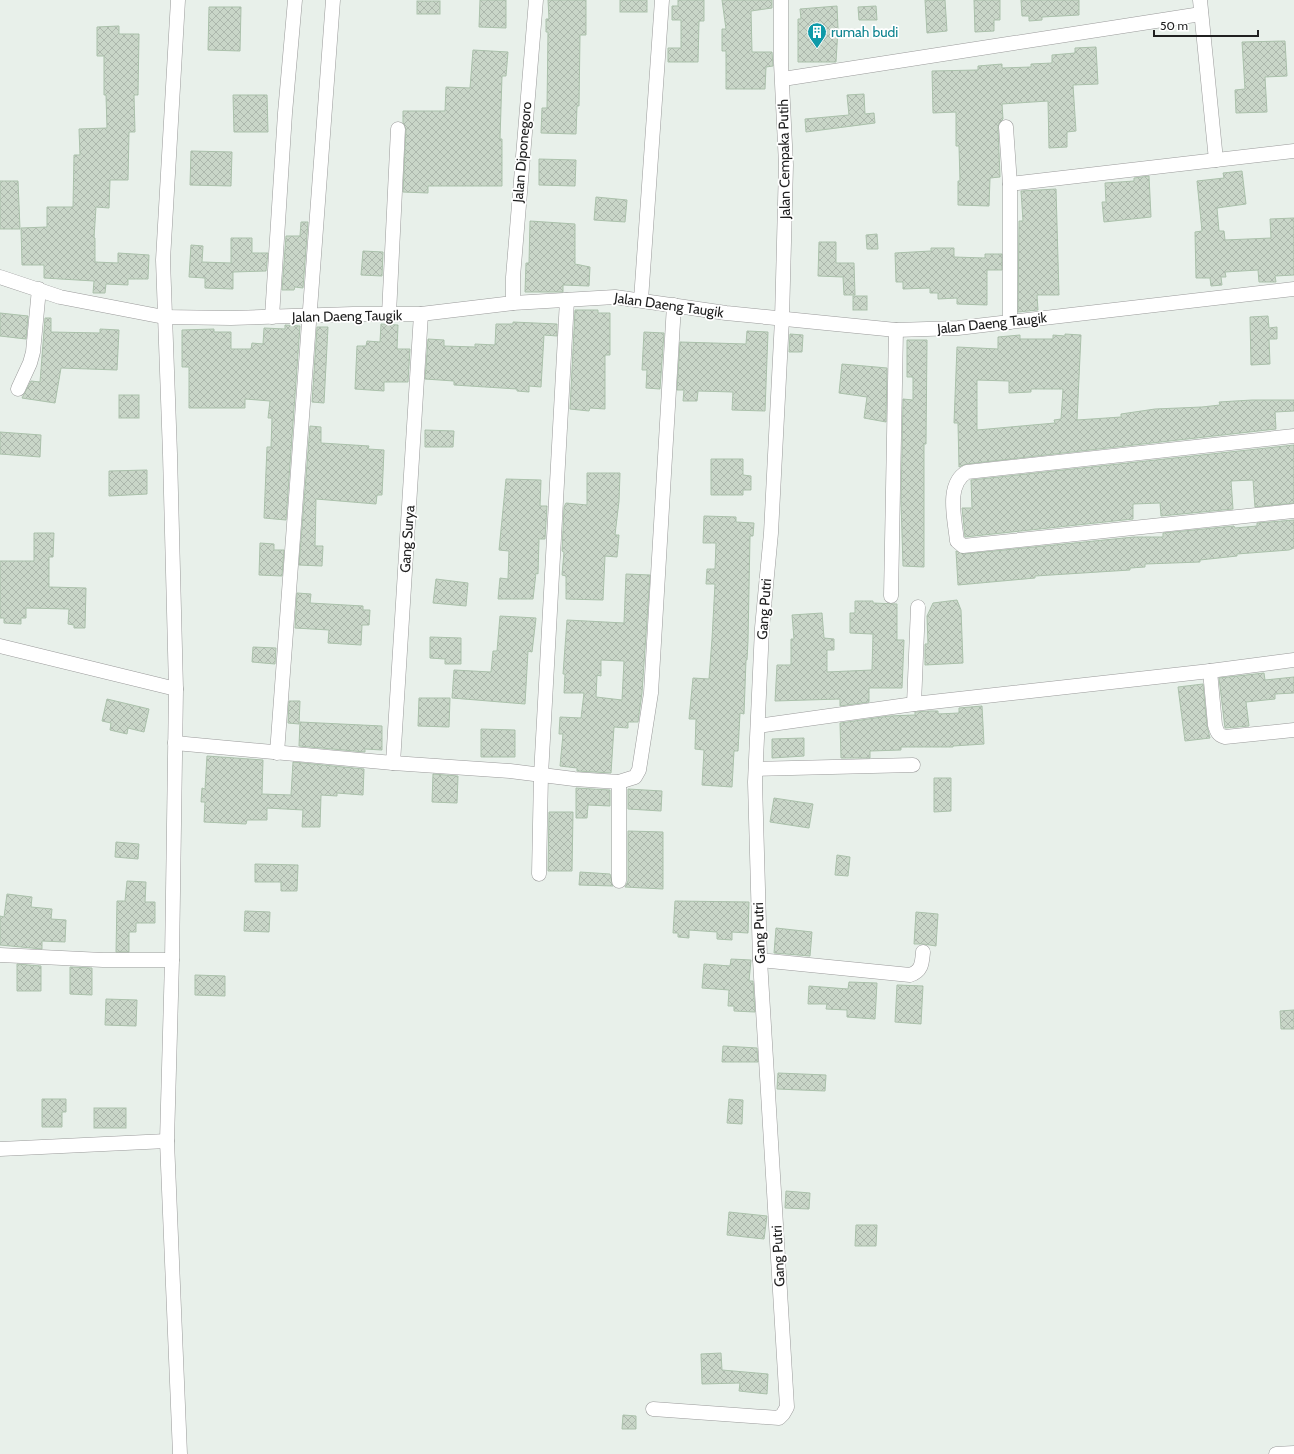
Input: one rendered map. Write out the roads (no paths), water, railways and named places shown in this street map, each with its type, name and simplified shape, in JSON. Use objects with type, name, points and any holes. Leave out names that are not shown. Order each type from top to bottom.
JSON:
[{"type":"street","points":[[178,0],[163,260],[176,689],[172,960],[167,1141],[180,1454]]},
{"type":"street","points":[[272,318],[285,113],[295,0]]},
{"type":"street","points":[[277,754],[333,0]]},
{"type":"street","name":"Jalan Diponegoro","points":[[513,303],[512,277],[536,0]]},
{"type":"street","points":[[641,300],[662,0]]},
{"type":"street","name":"Jalan Cempaka Putih","points":[[781,0],[786,165],[782,319]]},
{"type":"street","points":[[783,79],[1201,7],[1216,160]]},
{"type":"street","points":[[1006,127],[1010,184],[1010,322]]},
{"type":"street","points":[[389,314],[398,129]]},
{"type":"street","points":[[1010,184],[1294,152]]},
{"type":"street","name":"Jalan Daeng Taugik","points":[[0,277],[60,297],[164,317],[272,318],[421,314],[513,303],[616,296],[726,313],[896,330],[958,328],[1294,289]]},
{"type":"street","points":[[18,389],[30,363],[39,289]]},
{"type":"street","points":[[539,874],[541,775],[567,300]]},
{"type":"street","points":[[175,743],[277,754],[510,771],[574,779],[619,782],[636,777],[639,770],[651,693],[674,305]]},
{"type":"street","name":"Gang Surya","points":[[393,763],[421,314]]},
{"type":"street","name":"Gang Putri","points":[[653,1409],[779,1418],[787,1407],[760,960],[756,769],[762,628],[771,533],[782,319]]},
{"type":"street","points":[[891,596],[896,330]]},
{"type":"street","points":[[1294,436],[967,472],[958,478],[955,484],[954,504],[957,541],[963,546],[1294,511]]},
{"type":"street","points":[[914,704],[918,607]]},
{"type":"street","points":[[0,646],[176,689]]},
{"type":"street","points":[[758,726],[914,704],[1210,671],[1294,660]]},
{"type":"street","points":[[1210,671],[1215,725],[1217,732],[1221,736],[1225,737],[1294,730]]},
{"type":"street","points":[[756,769],[914,765]]},
{"type":"street","points":[[619,782],[619,881]]},
{"type":"street","points":[[760,960],[910,975],[917,972],[922,966],[924,952]]},
{"type":"street","points":[[0,955],[103,960],[172,960]]},
{"type":"street","points":[[0,1149],[167,1141]]},
{"type":"street","points":[[1276,1454],[1294,1453]]},
{"type":"place","name":"rumah budi","points":[[817,49]]}]
